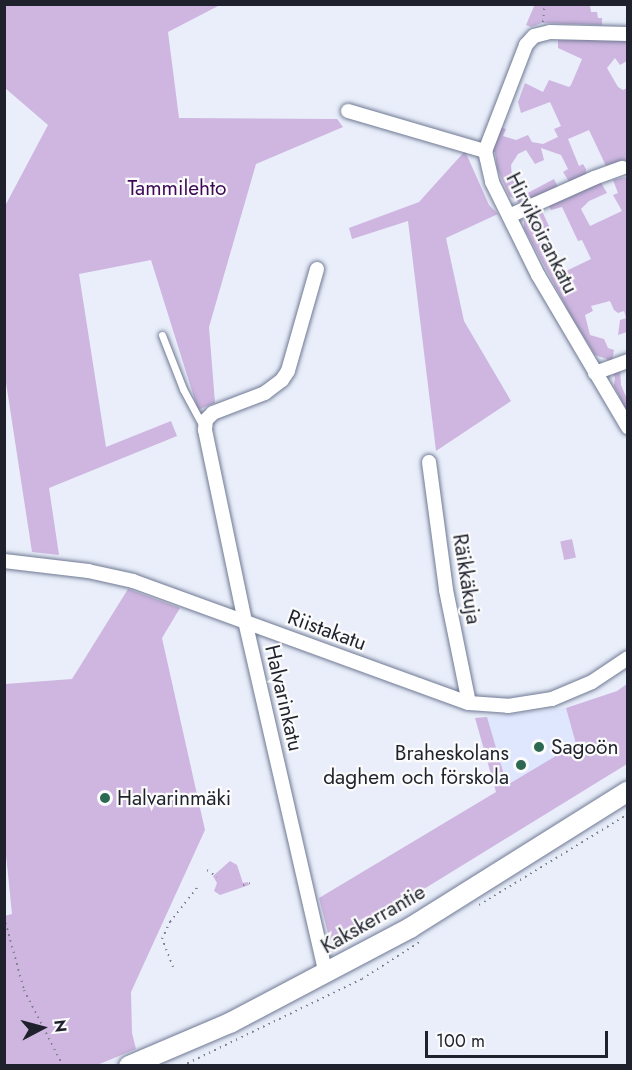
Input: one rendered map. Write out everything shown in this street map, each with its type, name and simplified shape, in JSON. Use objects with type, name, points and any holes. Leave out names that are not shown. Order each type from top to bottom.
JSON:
[{"type":"main road","name":"Kakskerrantie","points":[[129,1065],[230,1023],[410,928],[627,791]]},
{"type":"street","points":[[348,111],[485,151],[526,45],[534,36],[542,33],[627,34]]},
{"type":"street","name":"Hirvikoirankatu","points":[[485,151],[492,182],[538,275],[627,427]]},
{"type":"street","points":[[509,216],[622,168]]},
{"type":"street","points":[[205,430],[206,420],[213,414],[265,393],[282,380],[288,371],[317,269]]},
{"type":"street","points":[[595,373],[627,361]]},
{"type":"street","name":"Halvarinkatu","points":[[205,430],[245,621],[326,974]]},
{"type":"street","name":"Räikkäkuja","points":[[429,462],[446,590],[469,703]]},
{"type":"street","name":"Riistakatu","points":[[4,561],[113,575],[245,621],[438,694],[469,703],[508,706],[552,699],[592,682],[627,658]]},
{"type":"lane","points":[[162,335],[183,389],[205,430]]},
{"type":"path","points":[[542,33],[545,4]]},
{"type":"path","points":[[207,870],[217,877]]},
{"type":"path","points":[[243,885],[250,882]]},
{"type":"path","points":[[173,967],[162,939],[170,922],[200,885]]},
{"type":"path","points":[[4,918],[24,990],[63,1065]]},
{"type":"shaded area","name":"Braheskolans daghem och förskola","points":[[566,708],[576,744],[506,786],[487,717]]},
{"type":"green space","name":"Tammilehto","points":[[5,4],[220,5],[168,32],[179,118],[337,119],[343,127],[256,164],[209,327],[215,403],[198,410],[151,260],[79,274],[106,447],[171,421],[177,436],[49,488],[59,555],[32,552],[5,376],[5,206],[48,125],[5,88]]},
{"type":"green space","points":[[535,4],[590,5],[591,12],[597,12],[598,18],[602,18],[602,25],[542,23],[531,27],[526,25]]},
{"type":"green space","points":[[558,40],[627,40],[627,61],[620,65],[615,58],[607,68],[618,87],[623,90],[627,88],[628,160],[606,166],[589,130],[568,139],[579,166],[583,164],[586,169],[586,176],[570,183],[563,172],[568,169],[561,155],[541,148],[544,160],[535,164],[526,150],[518,154],[511,165],[512,177],[522,196],[554,179],[558,187],[519,205],[519,202],[509,196],[497,168],[495,152],[491,152],[500,127],[506,129],[503,136],[516,140],[528,135],[532,142],[543,144],[558,137],[554,129],[561,126],[550,102],[521,113],[518,102],[525,83],[543,92],[549,80],[569,87],[571,85],[582,59],[558,48]]},
{"type":"green space","points":[[465,151],[489,205],[498,214],[446,238],[464,321],[511,401],[436,451],[408,221],[352,239],[349,228],[419,202]]},
{"type":"green space","points":[[625,177],[628,181],[627,332],[618,335],[620,320],[626,318],[624,311],[618,313],[610,301],[591,306],[593,311],[585,315],[590,335],[604,339],[608,348],[614,350],[612,362],[608,363],[607,359],[595,355],[571,316],[524,228],[524,215],[540,207],[549,230],[540,234],[560,274],[591,259],[582,240],[578,241],[562,207],[551,210],[547,203],[600,181],[607,193],[589,201],[581,209],[590,226],[622,211],[613,195],[618,193],[613,180]]},
{"type":"green space","points":[[620,369],[621,385],[627,399],[627,412],[614,386],[615,377],[613,375]]},
{"type":"green space","points":[[572,539],[576,558],[564,560],[560,541]]},
{"type":"green space","points":[[128,589],[180,608],[162,638],[205,830],[131,992],[132,1033],[136,1049],[97,1065],[5,1065],[4,916],[12,914],[4,835],[5,684],[72,679]]},
{"type":"green space","points":[[627,684],[627,764],[341,940],[334,943],[330,941],[319,898],[496,792],[475,718],[487,717],[507,785],[576,744],[566,708],[617,691]]},
{"type":"green space","points":[[230,861],[237,865],[243,883],[248,882],[249,885],[220,895],[214,891],[217,883],[213,876]]},
{"type":"place","name":"Sagoön","points":[[539,747]]},
{"type":"place","name":"Braheskolans daghem och förskola","points":[[521,765]]},
{"type":"place","name":"Halvarinmäki","points":[[105,798]]}]
